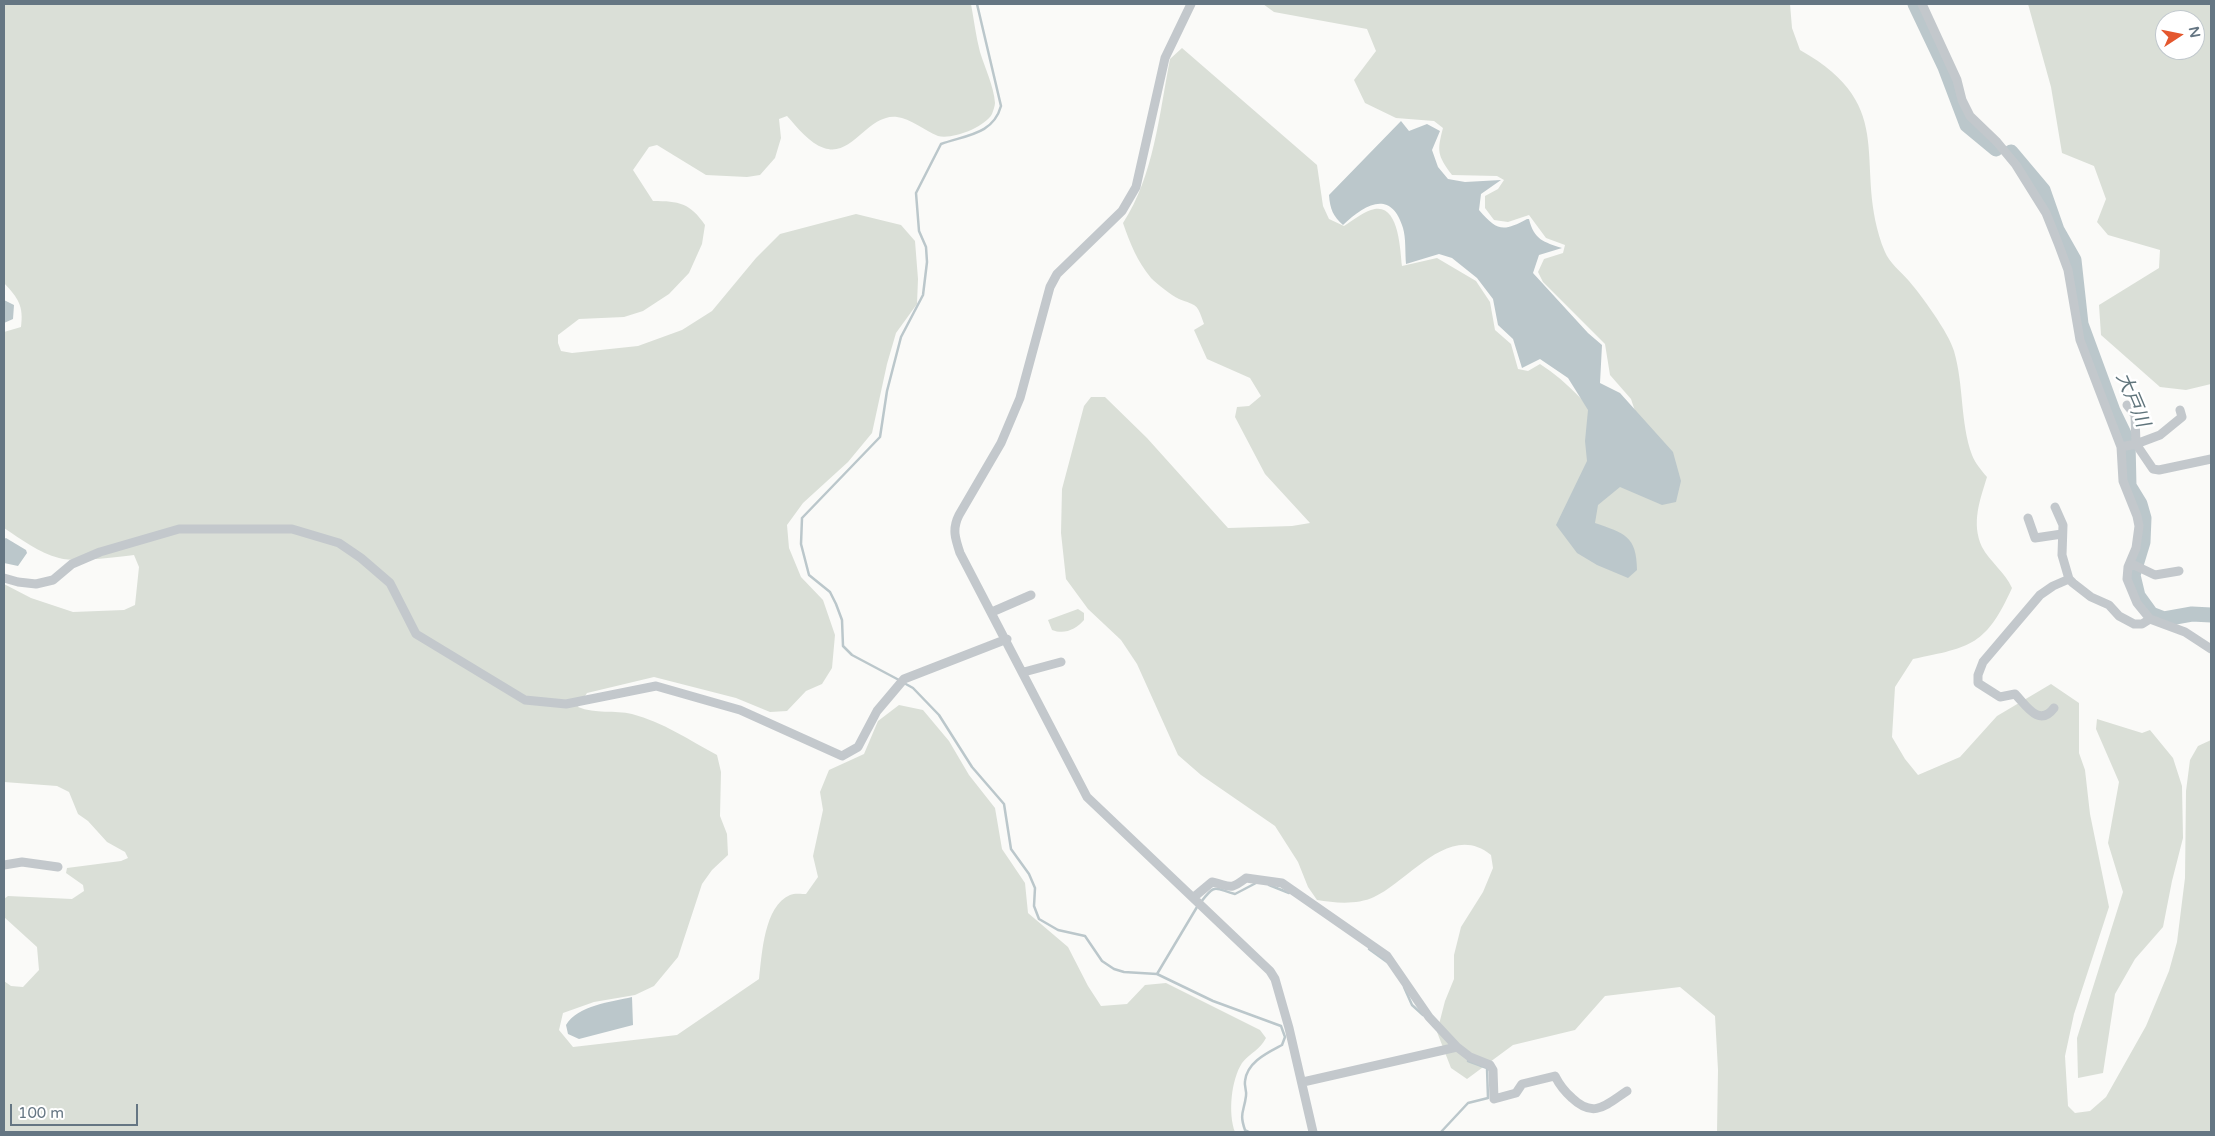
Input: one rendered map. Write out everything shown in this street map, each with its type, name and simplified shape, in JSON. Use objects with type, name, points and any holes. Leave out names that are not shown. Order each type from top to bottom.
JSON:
[{"type":"street","points":[[1190,4],[1165,58],[1160,74],[1136,187],[1122,211],[1057,274],[1050,287],[1016,407],[1001,443],[954,525],[954,534],[960,553],[1007,639],[1087,797],[1194,897],[1270,971],[1275,979],[1313,1132]]},
{"type":"street","points":[[1922,4],[1957,80],[1962,100],[1970,116],[1997,142],[2016,164],[2046,213],[2068,270],[2080,340],[2129,445],[2153,469],[2159,470],[2211,459]]},
{"type":"street","points":[[2127,405],[2135,415],[2123,482],[2139,526],[2133,566],[2128,579],[2137,603],[2150,619],[2185,632],[2211,649]]},
{"type":"street","points":[[2129,445],[2160,435],[2182,417],[2180,410]]},
{"type":"street","points":[[2055,506],[2063,524],[2062,555],[2070,579],[2091,597],[2109,606],[2120,616],[2134,624],[2142,624],[2150,619]]},
{"type":"street","points":[[2028,518],[2035,538],[2062,534]]},
{"type":"street","points":[[4,578],[36,584],[53,580],[72,564],[100,552],[179,528],[292,529],[339,543],[362,558],[390,583],[416,634],[524,700],[566,704],[656,686],[740,710],[842,756],[858,747],[877,711],[900,682],[1007,639]]},
{"type":"street","points":[[2133,566],[2155,576],[2179,570]]},
{"type":"street","points":[[2054,708],[2050,713],[2041,716],[2033,714],[2015,694],[2000,696],[1978,683],[1978,675],[1983,662],[2040,595],[2053,586],[2070,579]]},
{"type":"street","points":[[992,612],[1031,595]]},
{"type":"street","points":[[1024,672],[1061,662]]},
{"type":"street","points":[[4,865],[29,862],[58,867]]},
{"type":"street","points":[[1194,897],[1212,882],[1230,888],[1235,887],[1246,878],[1282,883],[1387,956],[1429,1017],[1457,1047],[1470,1057],[1490,1065],[1494,1099],[1516,1093],[1522,1084],[1556,1076],[1565,1092],[1580,1106],[1590,1110],[1601,1108],[1627,1091]]},
{"type":"street","points":[[1302,1082],[1457,1047]]},
{"type":"shaded area","points":[[4,4],[971,4],[980,52],[991,84],[995,103],[992,114],[988,119],[976,128],[944,137],[933,134],[902,118],[886,118],[868,128],[852,142],[834,149],[824,148],[813,142],[787,116],[779,119],[781,138],[775,158],[760,175],[747,177],[706,175],[657,145],[649,147],[633,170],[653,201],[683,205],[694,212],[705,225],[702,244],[689,273],[669,294],[643,311],[624,317],[579,319],[558,335],[561,351],[572,353],[638,346],[682,330],[712,311],[756,258],[780,234],[856,214],[901,225],[915,241],[918,279],[917,304],[896,333],[887,364],[872,433],[848,462],[803,503],[787,525],[789,548],[801,577],[823,600],[835,635],[832,668],[822,684],[806,691],[787,711],[770,712],[736,698],[654,677],[587,693],[578,707],[643,717],[676,732],[717,755],[721,772],[720,816],[727,834],[728,855],[712,870],[702,884],[678,957],[654,986],[635,995],[594,1002],[563,1013],[559,1030],[573,1047],[677,1035],[759,979],[763,944],[775,909],[781,901],[790,895],[806,894],[818,877],[813,856],[823,810],[820,792],[829,770],[864,754],[878,721],[899,705],[923,710],[949,741],[969,775],[995,808],[1002,849],[1025,883],[1028,913],[1068,947],[1088,986],[1101,1006],[1127,1004],[1145,985],[1166,983],[1260,1030],[1266,1038],[1261,1046],[1242,1063],[1235,1078],[1231,1107],[1235,1132],[4,1132],[4,981],[11,986],[23,987],[39,970],[37,947],[4,917],[4,899],[8,896],[72,899],[84,891],[83,885],[66,873],[67,868],[121,861],[128,858],[125,852],[107,842],[88,821],[78,814],[69,792],[57,786],[4,782],[4,584],[31,598],[73,612],[124,610],[135,605],[139,567],[134,555],[85,560],[52,556],[37,549],[4,528],[4,332],[21,327],[22,313],[13,293],[4,283]]},
{"type":"shaded area","points":[[1263,4],[1790,4],[1792,28],[1800,50],[1832,72],[1852,94],[1863,116],[1868,140],[1871,192],[1876,221],[1885,252],[1927,305],[1951,343],[1957,364],[1968,442],[1975,461],[1987,477],[1978,512],[1977,529],[1979,538],[1985,552],[2012,588],[1994,621],[1975,640],[1950,651],[1913,659],[1895,687],[1892,737],[1905,759],[1918,775],[1960,757],[1997,716],[2051,684],[2079,703],[2079,753],[2085,770],[2090,814],[2109,907],[2074,1014],[2065,1056],[2068,1106],[2075,1113],[2090,1111],[2106,1097],[2146,1026],[2169,971],[2177,942],[2185,878],[2186,791],[2190,760],[2198,746],[2211,740],[2211,1132],[1717,1132],[1718,1070],[1715,1016],[1680,987],[1605,996],[1575,1030],[1513,1045],[1467,1079],[1451,1068],[1437,1032],[1445,1001],[1454,979],[1454,955],[1461,927],[1483,892],[1493,868],[1491,855],[1476,846],[1460,845],[1445,849],[1430,857],[1387,889],[1367,900],[1346,903],[1317,900],[1308,887],[1298,862],[1275,826],[1201,775],[1178,755],[1137,664],[1121,640],[1088,609],[1066,579],[1061,533],[1062,489],[1084,406],[1091,397],[1105,397],[1147,438],[1228,528],[1292,526],[1310,523],[1265,474],[1235,417],[1237,407],[1249,406],[1261,396],[1250,378],[1207,359],[1194,330],[1204,324],[1200,312],[1196,306],[1172,295],[1151,278],[1134,252],[1123,223],[1142,185],[1149,165],[1170,59],[1182,48],[1317,165],[1323,206],[1329,219],[1344,226],[1371,210],[1380,209],[1387,212],[1393,219],[1399,238],[1402,266],[1437,258],[1476,281],[1490,302],[1495,330],[1511,344],[1518,369],[1528,371],[1540,364],[1551,371],[1570,387],[1613,433],[1641,429],[1631,399],[1610,375],[1605,344],[1543,282],[1538,272],[1544,259],[1563,253],[1565,245],[1546,238],[1529,215],[1508,222],[1494,220],[1485,208],[1485,196],[1498,189],[1504,180],[1497,176],[1452,175],[1443,162],[1439,148],[1443,128],[1434,121],[1396,118],[1365,103],[1354,80],[1376,51],[1367,29],[1274,12]]},
{"type":"shaded area","points":[[2028,4],[2211,4],[2211,384],[2186,390],[2160,387],[2101,335],[2099,305],[2159,268],[2160,250],[2108,235],[2097,222],[2106,199],[2094,166],[2062,153],[2051,87]]},
{"type":"shaded area","points":[[1401,121],[1409,131],[1427,124],[1440,131],[1432,150],[1438,167],[1448,179],[1465,182],[1501,180],[1481,194],[1479,210],[1496,226],[1512,226],[1529,219],[1537,236],[1550,244],[1562,248],[1539,255],[1533,273],[1588,333],[1602,345],[1600,383],[1620,393],[1673,452],[1681,481],[1676,502],[1662,505],[1620,487],[1598,505],[1595,523],[1621,533],[1635,550],[1637,570],[1628,578],[1597,565],[1577,553],[1556,525],[1587,461],[1585,441],[1588,410],[1568,378],[1540,359],[1522,368],[1513,339],[1498,325],[1493,299],[1477,278],[1452,258],[1439,254],[1406,264],[1403,228],[1392,208],[1384,204],[1376,204],[1360,211],[1343,225],[1333,212],[1329,195]]},
{"type":"shaded area","points":[[4,300],[14,305],[13,319],[4,323]]},
{"type":"shaded area","points":[[6,538],[26,550],[27,553],[18,566],[4,563],[4,539]]},
{"type":"shaded area","points":[[1078,609],[1084,613],[1084,620],[1077,626],[1061,632],[1052,630],[1048,620]]},
{"type":"shaded area","points":[[2097,719],[2142,733],[2150,730],[2173,758],[2182,786],[2183,838],[2163,927],[2135,959],[2115,994],[2103,1073],[2078,1078],[2077,1038],[2123,892],[2108,843],[2119,782],[2096,729]]},
{"type":"shaded area","points":[[632,997],[633,1025],[579,1039],[568,1034],[566,1025],[578,1013],[596,1005]]},
{"type":"waterway","points":[[899,680],[852,655],[843,646],[842,620],[836,604],[830,592],[809,575],[801,544],[802,518],[880,437],[887,391],[901,337],[923,295],[927,262],[926,247],[919,231],[916,193],[941,144],[968,136],[985,128],[992,123],[1001,106],[977,4]]},
{"type":"waterway","name":"大戸川","points":[[1915,4],[1945,67],[1967,125],[1996,149]]},
{"type":"waterway","name":"大戸川","points":[[2011,152],[2043,190],[2057,230],[2074,260],[2081,324],[2113,411],[2128,442],[2129,486],[2140,504],[2144,518],[2143,542],[2133,575],[2138,596],[2151,614],[2164,619],[2192,614],[2211,615]]},
{"type":"waterway","points":[[904,683],[913,688],[939,715],[972,767],[1004,804],[1011,849],[1029,874],[1035,888],[1034,906],[1039,919],[1058,930],[1085,936],[1102,961],[1114,969],[1124,972],[1157,974],[1213,1001],[1281,1026],[1285,1037],[1282,1045],[1254,1063],[1247,1074],[1242,1116],[1245,1130],[1249,1132]]},
{"type":"waterway","points":[[1201,902],[1213,889],[1235,894],[1256,883]]},
{"type":"waterway","points":[[1269,885],[1289,893]]},
{"type":"waterway","points":[[1157,974],[1197,907]]},
{"type":"waterway","points":[[1369,949],[1387,962]]},
{"type":"waterway","points":[[1404,987],[1412,1005],[1423,1015]]},
{"type":"waterway","points":[[1441,1132],[1468,1103],[1488,1098],[1487,1068],[1468,1061]]}]
